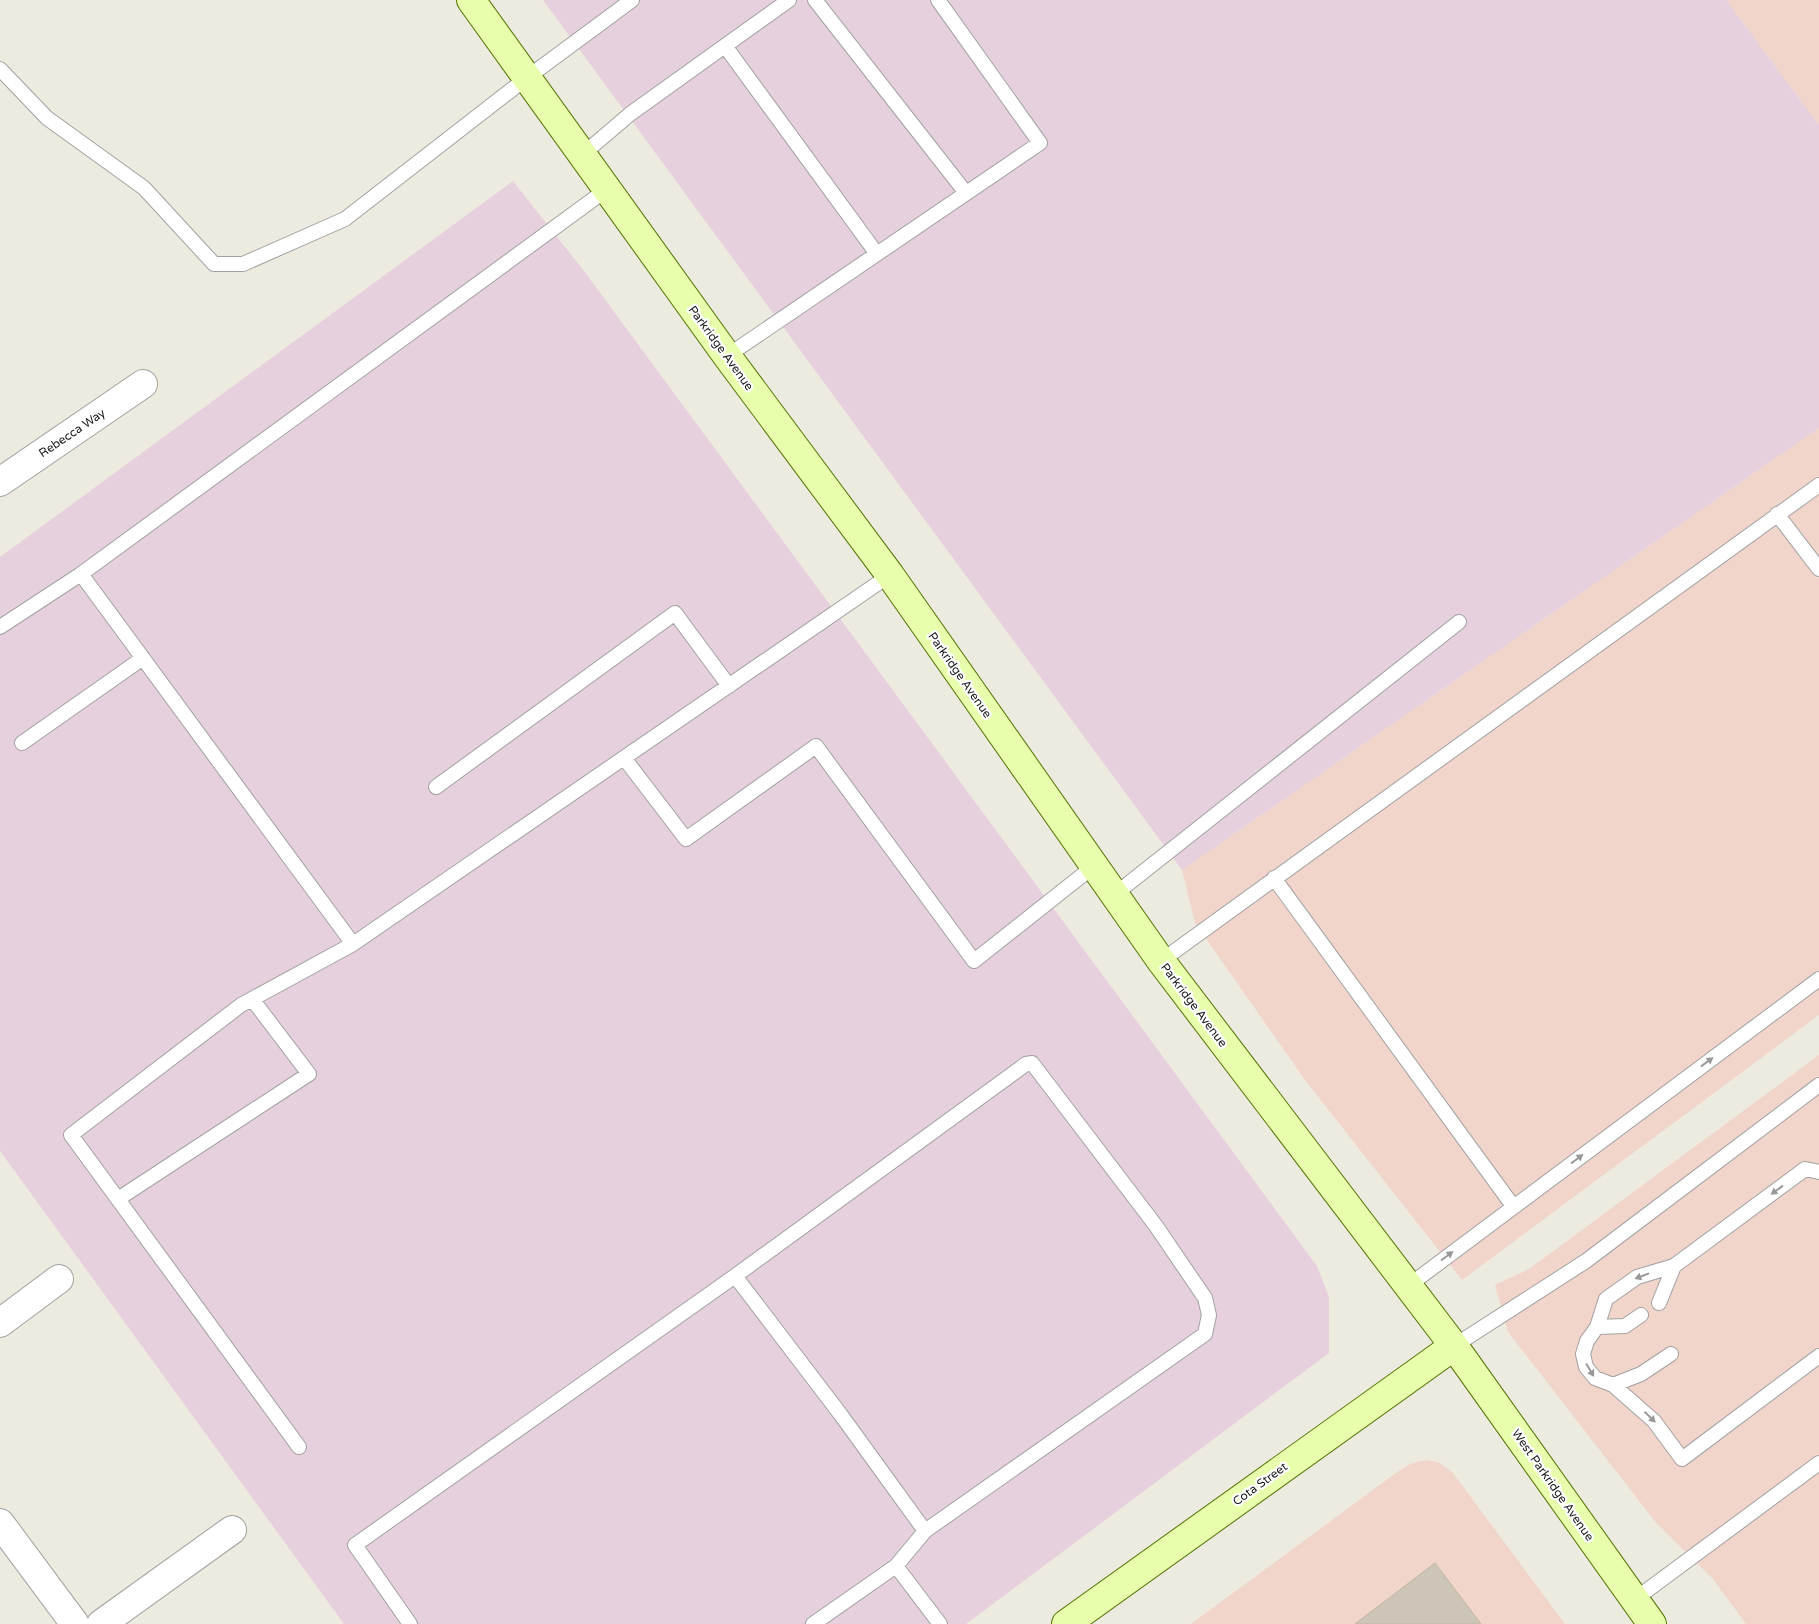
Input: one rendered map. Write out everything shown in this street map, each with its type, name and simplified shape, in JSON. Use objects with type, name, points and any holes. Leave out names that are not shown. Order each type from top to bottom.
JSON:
[{"type":"street","name":"Parkridge Avenue","points":[[471,0],[528,77],[606,190],[890,575],[1161,961],[1454,1346]]},
{"type":"street","name":"Rebecca Way","points":[[0,482],[143,384]]},
{"type":"street","points":[[0,1323],[59,1279]]},
{"type":"street","name":"West Parkridge Avenue","points":[[1454,1346],[1652,1624]]},
{"type":"street","name":"Cota Street","points":[[1066,1624],[1454,1346]]},
{"type":"street","points":[[0,1523],[75,1624]]},
{"type":"street","points":[[101,1624],[232,1530]]},
{"type":"lane","points":[[0,69],[47,118],[144,188],[214,264],[243,264],[345,219],[528,77],[632,0]]},
{"type":"lane","points":[[582,155],[630,114],[790,0]]},
{"type":"lane","points":[[814,0],[966,194]]},
{"type":"lane","points":[[727,356],[1040,142],[938,0]]},
{"type":"lane","points":[[725,46],[877,254]]},
{"type":"lane","points":[[0,626],[81,574],[606,190]]},
{"type":"lane","points":[[1161,961],[1819,485]]},
{"type":"lane","points":[[1778,514],[1819,569]]},
{"type":"lane","points":[[81,574],[353,944]]},
{"type":"lane","points":[[300,1447],[71,1135],[241,1005],[353,944],[890,575]]},
{"type":"lane","points":[[436,787],[675,613],[729,686]]},
{"type":"lane","points":[[1114,895],[1459,622]]},
{"type":"lane","points":[[22,744],[143,658]]},
{"type":"lane","points":[[624,758],[686,839],[816,746],[974,961],[1094,866]]},
{"type":"lane","points":[[1274,878],[1513,1206]]},
{"type":"lane","points":[[1408,1286],[1819,979]]},
{"type":"lane","points":[[118,1199],[309,1074],[252,999]]},
{"type":"lane","points":[[410,1624],[355,1545],[735,1276],[1026,1064],[1032,1063],[1127,1186],[1205,1298],[1209,1315],[1205,1334],[925,1531],[896,1566],[814,1624]]},
{"type":"lane","points":[[1454,1346],[1586,1261],[1819,1085]]},
{"type":"lane","points":[[1819,1172],[1805,1169],[1674,1266],[1637,1277],[1606,1299],[1597,1327],[1587,1341],[1583,1354],[1586,1367],[1595,1378],[1613,1385],[1654,1420],[1682,1459],[1819,1356]]},
{"type":"lane","points":[[1659,1303],[1674,1266]]},
{"type":"lane","points":[[735,1276],[841,1415],[925,1531]]},
{"type":"lane","points":[[1597,1327],[1625,1326],[1641,1315]]},
{"type":"lane","points":[[1613,1385],[1641,1374],[1671,1354]]},
{"type":"lane","points":[[1634,1600],[1819,1463]]},
{"type":"lane","points":[[896,1566],[940,1624]]},
{"type":"shaded area","points":[[543,0],[1726,0],[1819,125],[1819,428],[1182,870]]},
{"type":"shaded area","points":[[1726,0],[1819,0],[1819,125]]},
{"type":"shaded area","points":[[513,181],[584,271],[1317,1266],[1329,1297],[1329,1353],[966,1624],[344,1624],[0,1151],[0,557]]},
{"type":"shaded area","points":[[1819,428],[1819,1015],[1462,1280],[1305,1080],[1195,923],[1182,870]]},
{"type":"shaded area","points":[[1819,1055],[1819,1624],[1746,1624],[1713,1579],[1657,1524],[1508,1332],[1495,1285],[1529,1269]]},
{"type":"shaded area","points":[[1427,1460],[1440,1463],[1453,1473],[1565,1624],[1191,1624],[1400,1470],[1412,1463]]},
{"type":"building","points":[[1435,1563],[1481,1624],[1355,1624]]}]
